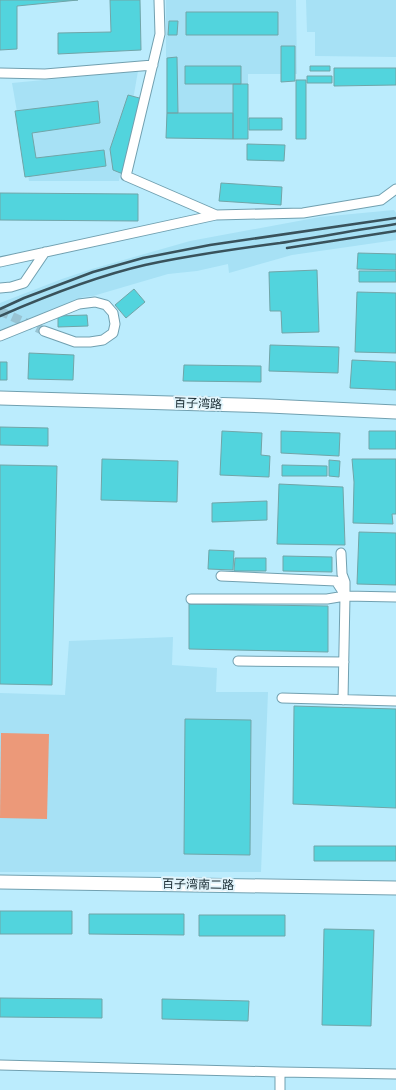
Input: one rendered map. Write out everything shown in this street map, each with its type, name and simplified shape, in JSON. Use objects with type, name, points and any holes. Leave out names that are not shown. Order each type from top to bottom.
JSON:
[{"type":"street","points":[[160,0],[160,34],[126,176],[216,216]]},
{"type":"street","points":[[0,73],[45,74],[153,64]]},
{"type":"street","points":[[0,262],[216,216],[303,212],[381,200],[396,190]]},
{"type":"street","points":[[0,288],[11,287],[24,283],[45,252]]},
{"type":"street","points":[[0,336],[79,304],[95,302],[106,305],[112,313],[115,324],[113,333],[103,340],[90,342],[75,342],[44,331]]},
{"type":"street","name":"百子湾路","points":[[0,398],[262,405],[396,412]]},
{"type":"street","points":[[340,553],[346,596],[343,700]]},
{"type":"street","points":[[221,576],[336,581],[346,596]]},
{"type":"street","points":[[191,599],[327,599],[346,596],[396,597]]},
{"type":"street","points":[[238,661],[344,662]]},
{"type":"street","points":[[282,698],[396,701]]},
{"type":"street","name":"百子湾南二路","points":[[0,882],[396,888]]},
{"type":"street","points":[[0,1065],[396,1074]]},
{"type":"street","points":[[280,1072],[280,1090]]},
{"type":"shaded area","points":[[166,0],[296,0],[297,74],[248,74],[248,139],[166,138]]},
{"type":"shaded area","points":[[306,0],[396,0],[396,57],[315,56],[315,32],[307,32]]},
{"type":"shaded area","points":[[138,71],[119,181],[29,181],[12,83]]},
{"type":"shaded area","points":[[394,210],[396,213],[396,240],[292,255],[229,273],[228,264],[197,271],[168,274],[93,296],[83,297],[0,330],[0,303],[92,269],[190,241],[320,217]]},
{"type":"shaded area","points":[[173,637],[172,665],[217,668],[216,692],[268,692],[261,872],[0,872],[0,693],[65,695],[69,641]]},
{"type":"shaded area","points":[[1,733],[49,734],[47,819],[0,818]]},
{"type":"building","points":[[0,0],[78,0],[17,6],[17,49],[0,50]]},
{"type":"building","points":[[110,0],[140,0],[141,50],[58,54],[58,33],[111,32]]},
{"type":"building","points":[[186,12],[278,12],[278,35],[186,35]]},
{"type":"building","points":[[169,21],[178,21],[177,35],[168,35]]},
{"type":"building","points":[[281,46],[295,46],[295,81],[281,82]]},
{"type":"building","points":[[177,57],[178,113],[167,113],[167,58]]},
{"type":"building","points":[[185,66],[241,66],[241,84],[185,84]]},
{"type":"building","points":[[310,66],[330,66],[330,71],[310,71]]},
{"type":"building","points":[[334,68],[396,68],[396,85],[334,86]]},
{"type":"building","points":[[307,76],[332,76],[332,83],[307,83]]},
{"type":"building","points":[[296,80],[306,80],[306,139],[296,139]]},
{"type":"building","points":[[233,84],[248,84],[248,139],[233,139]]},
{"type":"building","points":[[128,95],[143,99],[123,174],[113,170],[110,149]]},
{"type":"building","points":[[98,101],[100,123],[32,133],[36,158],[104,150],[106,166],[25,177],[15,111]]},
{"type":"building","points":[[167,113],[233,113],[233,139],[166,138]]},
{"type":"building","points":[[249,118],[282,118],[282,130],[249,130]]},
{"type":"building","points":[[247,144],[285,145],[284,161],[247,160]]},
{"type":"building","points":[[221,183],[282,187],[281,205],[219,201]]},
{"type":"building","points":[[0,193],[138,194],[138,221],[0,220]]},
{"type":"building","points":[[358,253],[396,254],[396,270],[357,269]]},
{"type":"building","points":[[317,270],[319,332],[282,333],[281,311],[270,311],[269,272]]},
{"type":"building","points":[[359,271],[396,271],[396,282],[359,282]]},
{"type":"building","points":[[134,289],[145,302],[126,318],[115,305]]},
{"type":"building","points":[[357,292],[396,293],[396,353],[355,352]]},
{"type":"building","points":[[87,315],[88,326],[58,327],[58,316]]},
{"type":"building","points":[[270,345],[339,347],[338,373],[269,371]]},
{"type":"building","points":[[29,353],[74,355],[73,380],[28,379]]},
{"type":"building","points":[[352,360],[396,362],[396,390],[350,388]]},
{"type":"building","points":[[0,362],[7,362],[7,380],[0,380]]},
{"type":"building","points":[[184,365],[261,366],[261,382],[183,381]]},
{"type":"building","points":[[0,427],[48,428],[48,446],[0,445]]},
{"type":"building","points":[[222,431],[262,433],[261,455],[270,456],[269,477],[220,475]]},
{"type":"building","points":[[281,431],[340,433],[339,456],[281,453]]},
{"type":"building","points":[[369,431],[396,431],[396,449],[369,449]]},
{"type":"building","points":[[102,459],[178,461],[177,502],[101,500]]},
{"type":"building","points":[[352,459],[396,459],[396,514],[392,514],[393,524],[353,523],[354,482]]},
{"type":"building","points":[[329,460],[340,461],[339,477],[329,476]]},
{"type":"building","points":[[0,465],[57,466],[52,685],[0,684]]},
{"type":"building","points":[[282,465],[327,466],[327,476],[282,476]]},
{"type":"building","points":[[279,484],[343,487],[345,545],[277,544]]},
{"type":"building","points":[[267,501],[267,520],[212,522],[212,503]]},
{"type":"building","points":[[359,532],[396,533],[396,585],[357,584]]},
{"type":"building","points":[[209,550],[234,551],[233,570],[208,569]]},
{"type":"building","points":[[283,556],[332,557],[332,572],[283,571]]},
{"type":"building","points":[[235,558],[266,558],[266,571],[234,571]]},
{"type":"building","points":[[189,604],[328,606],[328,652],[189,649]]},
{"type":"building","points":[[294,706],[396,709],[396,808],[293,804]]},
{"type":"building","points":[[185,719],[251,720],[250,855],[184,854]]},
{"type":"building","points":[[314,846],[396,846],[396,861],[314,861]]},
{"type":"building","points":[[0,911],[72,911],[72,934],[0,934]]},
{"type":"building","points":[[89,914],[184,914],[184,935],[89,934]]},
{"type":"building","points":[[199,915],[285,915],[285,936],[199,936]]},
{"type":"building","points":[[324,929],[374,930],[371,1026],[322,1025]]},
{"type":"building","points":[[0,998],[102,999],[102,1018],[0,1017]]},
{"type":"building","points":[[162,999],[249,1001],[248,1021],[162,1019]]},
{"type":"tunnel","points":[[0,311],[44,331]]},
{"type":"railway","points":[[0,309],[24,298],[93,272],[143,258],[210,245],[396,218]]},
{"type":"railway","points":[[0,316],[72,287],[109,275],[162,261],[396,224]]},
{"type":"railway","points":[[287,248],[396,231]]}]
